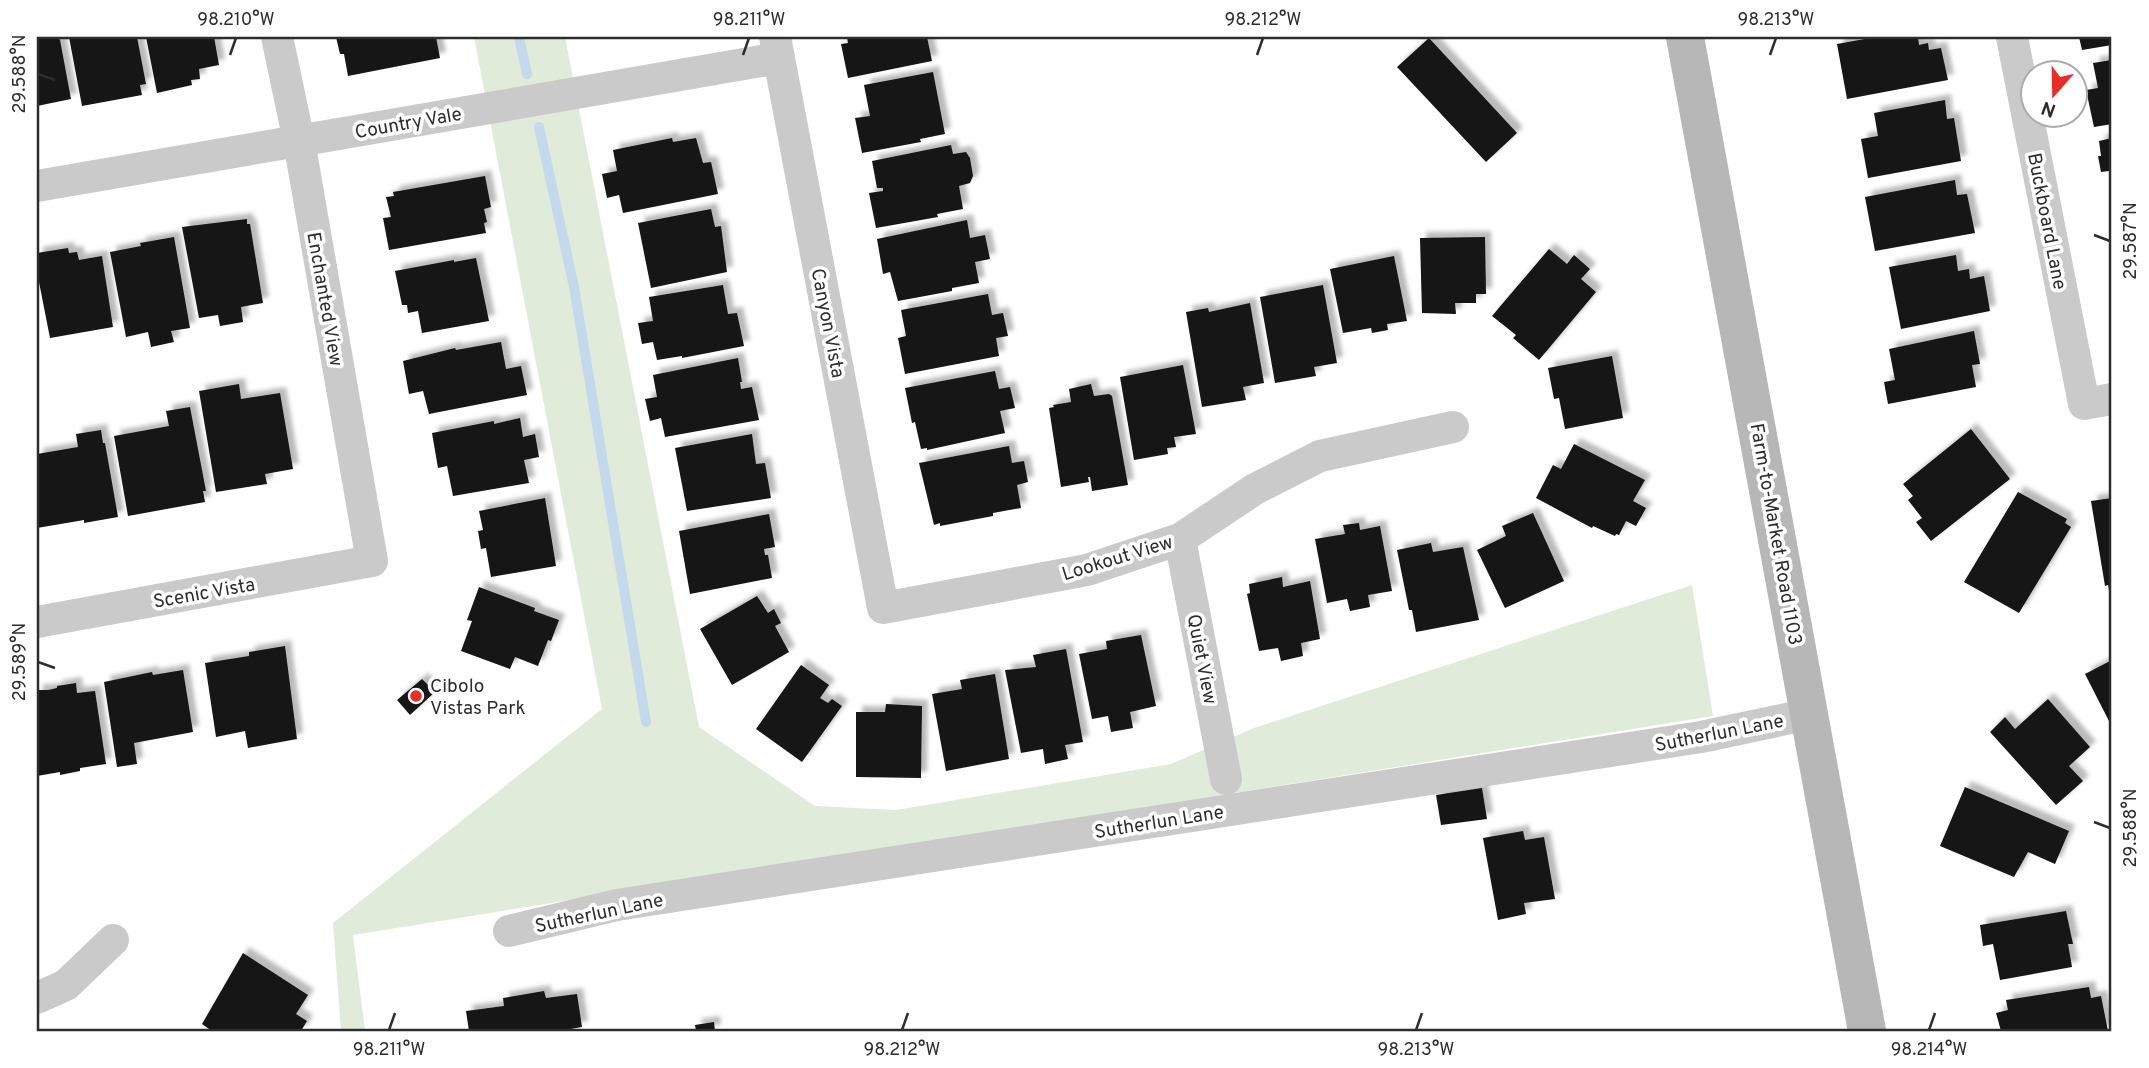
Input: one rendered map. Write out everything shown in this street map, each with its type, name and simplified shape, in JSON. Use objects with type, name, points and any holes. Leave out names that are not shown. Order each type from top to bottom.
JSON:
[{"type":"main road","name":"Farm-to-Market Road 1103","points":[[1685,37],[1867,1031]]},
{"type":"street","name":"Enchanted View","points":[[277,37],[299,141],[372,561]]},
{"type":"street","name":"Buckboard Lane","points":[[2012,37],[2098,402]]},
{"type":"street","name":"Country Vale","points":[[37,186],[299,141],[777,47]]},
{"type":"street","name":"Canyon Vista","points":[[777,47],[883,608]]},
{"type":"street","name":"Lookout View","points":[[883,608],[1087,570],[1180,539],[1255,489],[1320,456],[1453,427]]},
{"type":"street","name":"Quiet View","points":[[1180,539],[1226,779]]},
{"type":"street","name":"Scenic Vista","points":[[37,622],[372,561]]},
{"type":"street","name":"Sutherlun Lane","points":[[509,931],[617,905],[1702,737],[1810,714]]},
{"type":"street","points":[[37,998],[66,985],[113,940]]},
{"type":"green space","points":[[474,37],[565,37],[699,727],[815,806],[896,810],[1171,764],[1254,728],[1692,585],[1713,716],[353,935],[365,1031],[341,1031],[333,923],[602,709]]},
{"type":"building","points":[[37,37],[58,37],[60,40],[71,99],[37,106]]},
{"type":"building","points":[[69,37],[137,37],[146,84],[140,85],[142,95],[82,106]]},
{"type":"building","points":[[146,37],[214,37],[219,65],[199,69],[200,79],[191,80],[192,85],[157,93]]},
{"type":"building","points":[[336,37],[436,37],[440,58],[348,76],[344,54],[340,54]]},
{"type":"building","points":[[847,37],[927,37],[932,61],[848,78],[841,44],[848,43]]},
{"type":"building","points":[[1876,37],[1918,37],[1919,45],[1928,43],[1929,50],[1941,48],[1948,80],[1847,99],[1837,44]]},
{"type":"building","points":[[2079,37],[2112,37],[2112,45],[2082,50]]},
{"type":"building","points":[[1429,38],[1517,133],[1486,162],[1397,67]]},
{"type":"building","points":[[2112,60],[2112,124],[2094,127],[2090,89],[2098,88],[2093,63]]},
{"type":"building","points":[[933,72],[945,134],[920,139],[921,142],[862,153],[855,118],[870,116],[864,85]]},
{"type":"building","points":[[1945,100],[1947,119],[1954,118],[1961,161],[1868,178],[1861,139],[1878,136],[1874,113]]},
{"type":"building","points":[[672,138],[673,142],[696,138],[703,163],[711,162],[718,194],[623,213],[619,195],[607,198],[602,174],[617,171],[613,150]]},
{"type":"building","points":[[2112,138],[2111,182],[2109,171],[2101,172],[2098,156],[2101,156],[2099,141]]},
{"type":"building","points":[[951,145],[953,154],[966,152],[970,158],[973,176],[970,183],[959,186],[963,209],[937,214],[938,217],[876,228],[869,193],[883,191],[883,188],[877,188],[872,161]]},
{"type":"building","points":[[485,176],[491,207],[484,209],[486,233],[389,250],[383,218],[391,217],[386,197],[394,196],[393,192]]},
{"type":"building","points":[[1955,180],[1957,195],[1967,194],[1975,233],[1875,251],[1865,197]]},
{"type":"building","points":[[711,209],[715,227],[721,226],[727,272],[651,288],[638,223]]},
{"type":"building","points":[[247,219],[263,303],[241,307],[243,322],[220,326],[218,315],[199,318],[182,227]]},
{"type":"building","points":[[967,220],[970,238],[985,235],[990,259],[975,262],[979,283],[898,301],[890,272],[883,274],[877,239]]},
{"type":"building","points":[[174,237],[190,328],[171,331],[174,342],[151,347],[148,332],[126,337],[110,252]]},
{"type":"building","points":[[1485,237],[1486,294],[1476,294],[1476,303],[1455,303],[1456,314],[1422,313],[1420,238]]},
{"type":"building","points":[[68,248],[69,253],[77,252],[79,260],[102,256],[113,327],[50,338],[37,272],[37,253]]},
{"type":"building","points":[[1549,249],[1567,264],[1574,255],[1590,269],[1581,279],[1596,292],[1539,360],[1513,338],[1516,335],[1492,316]]},
{"type":"building","points":[[1956,255],[1958,271],[1969,269],[1970,279],[1984,276],[1990,311],[1901,329],[1889,267]]},
{"type":"building","points":[[1394,256],[1407,321],[1387,324],[1388,330],[1372,333],[1371,328],[1343,333],[1330,269]]},
{"type":"building","points":[[476,258],[489,321],[422,333],[418,311],[408,313],[407,305],[402,305],[395,271]]},
{"type":"building","points":[[723,285],[728,314],[737,313],[744,346],[657,360],[653,342],[642,344],[638,323],[653,321],[649,297]]},
{"type":"building","points":[[1323,285],[1337,363],[1314,367],[1316,376],[1275,383],[1260,297]]},
{"type":"building","points":[[988,294],[992,315],[1003,313],[1008,336],[996,338],[999,356],[905,374],[898,338],[906,336],[901,310]]},
{"type":"building","points":[[1250,303],[1264,383],[1243,387],[1246,400],[1202,407],[1186,312],[1208,308],[1209,312]]},
{"type":"building","points":[[1974,331],[1980,364],[1972,365],[1976,387],[1888,404],[1884,382],[1895,380],[1889,349]]},
{"type":"building","points":[[501,342],[506,369],[521,366],[527,395],[429,414],[423,391],[409,394],[403,361],[455,348],[456,350]]},
{"type":"building","points":[[1612,356],[1623,418],[1565,429],[1559,398],[1554,399],[1548,368]]},
{"type":"building","points":[[738,358],[741,389],[752,387],[759,420],[665,437],[661,418],[650,421],[645,399],[657,397],[653,375]]},
{"type":"building","points":[[1183,365],[1196,434],[1174,437],[1176,447],[1167,448],[1168,454],[1134,460],[1120,377]]},
{"type":"building","points":[[995,371],[999,389],[1010,387],[1015,408],[1000,411],[1005,433],[927,450],[921,449],[915,422],[912,423],[905,388]]},
{"type":"building","points":[[239,384],[241,399],[280,393],[293,469],[265,474],[267,484],[216,492],[199,391]]},
{"type":"building","points":[[1091,384],[1094,396],[1112,396],[1128,485],[1092,491],[1088,477],[1089,482],[1061,487],[1049,408],[1071,402],[1069,389]]},
{"type":"building","points":[[190,407],[206,491],[203,491],[205,502],[128,516],[114,436],[169,426],[166,411]]},
{"type":"building","points":[[520,418],[523,437],[535,434],[539,457],[524,460],[529,483],[453,496],[447,466],[438,468],[432,433]]},
{"type":"building","points":[[1971,429],[2010,479],[1931,541],[1916,522],[1922,518],[1908,500],[1913,496],[1903,484]]},
{"type":"building","points":[[101,430],[118,517],[37,528],[37,454],[78,447],[76,434]]},
{"type":"building","points":[[752,434],[756,464],[765,463],[771,498],[687,511],[675,448]]},
{"type":"building","points":[[1574,444],[1645,480],[1633,501],[1646,508],[1636,526],[1626,521],[1619,535],[1615,536],[1593,526],[1592,528],[1536,498],[1553,465],[1561,469]]},
{"type":"building","points":[[1009,446],[1012,463],[1024,461],[1028,482],[1017,485],[1021,508],[993,513],[993,516],[934,525],[919,463]]},
{"type":"building","points":[[2018,492],[2067,519],[2065,523],[2071,527],[2019,613],[1964,582]]},
{"type":"building","points":[[545,498],[556,566],[491,577],[486,548],[481,549],[478,531],[483,530],[479,511]]},
{"type":"building","points":[[2112,498],[2111,600],[2108,585],[2105,586],[2091,501]]},
{"type":"building","points":[[1533,513],[1564,581],[1505,608],[1477,550],[1506,536],[1502,526]]},
{"type":"building","points":[[769,514],[775,547],[764,549],[765,555],[768,555],[772,578],[690,594],[679,531]]},
{"type":"building","points":[[1359,523],[1360,530],[1380,526],[1392,591],[1368,595],[1370,607],[1350,611],[1347,599],[1327,603],[1315,539],[1345,534],[1343,525]]},
{"type":"building","points":[[1431,543],[1433,552],[1463,547],[1479,620],[1416,632],[1397,550]]},
{"type":"building","points":[[1282,577],[1283,587],[1310,581],[1320,639],[1301,643],[1303,656],[1281,661],[1278,648],[1259,651],[1247,594],[1250,593],[1249,584]]},
{"type":"building","points":[[479,587],[559,620],[538,666],[515,657],[510,669],[461,651],[472,621],[467,620]]},
{"type":"building","points":[[757,596],[768,613],[774,609],[781,623],[775,626],[789,652],[732,685],[700,629]]},
{"type":"building","points":[[1141,635],[1156,706],[1130,712],[1133,728],[1111,732],[1108,716],[1092,719],[1079,654],[1107,649],[1106,641]]},
{"type":"building","points":[[285,646],[297,739],[248,748],[245,731],[216,737],[205,663],[249,656],[249,652]]},
{"type":"building","points":[[1066,649],[1083,742],[1065,745],[1068,759],[1045,764],[1043,749],[1021,753],[1005,670],[1036,667],[1033,655]]},
{"type":"building","points":[[2112,660],[2112,727],[2085,674]]},
{"type":"building","points":[[801,665],[829,685],[820,698],[828,703],[832,699],[842,706],[802,762],[756,729]]},
{"type":"building","points":[[183,670],[193,732],[134,743],[137,764],[117,767],[104,682],[152,672],[153,675]]},
{"type":"building","points":[[995,674],[1009,759],[946,771],[932,694],[962,689],[960,680]]},
{"type":"building","name":"Cibolo Vistas Park","points":[[422,679],[435,692],[410,715],[397,700]]},
{"type":"building","points":[[76,683],[77,693],[95,691],[106,764],[80,768],[80,771],[60,775],[60,772],[37,776],[37,690]]},
{"type":"building","points":[[2048,699],[2090,747],[2069,766],[2083,781],[2056,805],[1990,732],[2005,717],[2015,729]]},
{"type":"building","points":[[886,704],[922,706],[921,778],[856,777],[856,712],[885,712]]},
{"type":"building","points":[[1965,787],[2069,831],[2055,864],[2028,852],[2014,877],[1940,846]]},
{"type":"building","points":[[1482,788],[1487,819],[1441,825],[1436,795]]},
{"type":"building","points":[[1523,831],[1525,840],[1544,837],[1555,899],[1524,903],[1526,914],[1498,920],[1483,838]]},
{"type":"building","points":[[2066,911],[2073,944],[2068,944],[2072,967],[2000,980],[1993,944],[1983,946],[1980,925]]},
{"type":"building","points":[[243,953],[308,995],[296,1014],[307,1021],[301,1031],[212,1031],[202,1024]]},
{"type":"building","points":[[2089,987],[2091,998],[2101,996],[2108,1031],[2001,1031],[1996,1013],[2008,1010],[2006,1000]]},
{"type":"building","points":[[544,991],[546,998],[577,994],[582,1027],[560,1031],[469,1031],[466,1011],[504,1006],[503,998]]},
{"type":"building","points":[[714,1022],[715,1031],[696,1031],[695,1025]]},
{"type":"waterway","points":[[519,37],[527,74]]},
{"type":"waterway","points":[[539,127],[574,287],[646,722]]},
{"type":"place","name":"Cibolo Vistas Park","points":[[416,696]]}]
